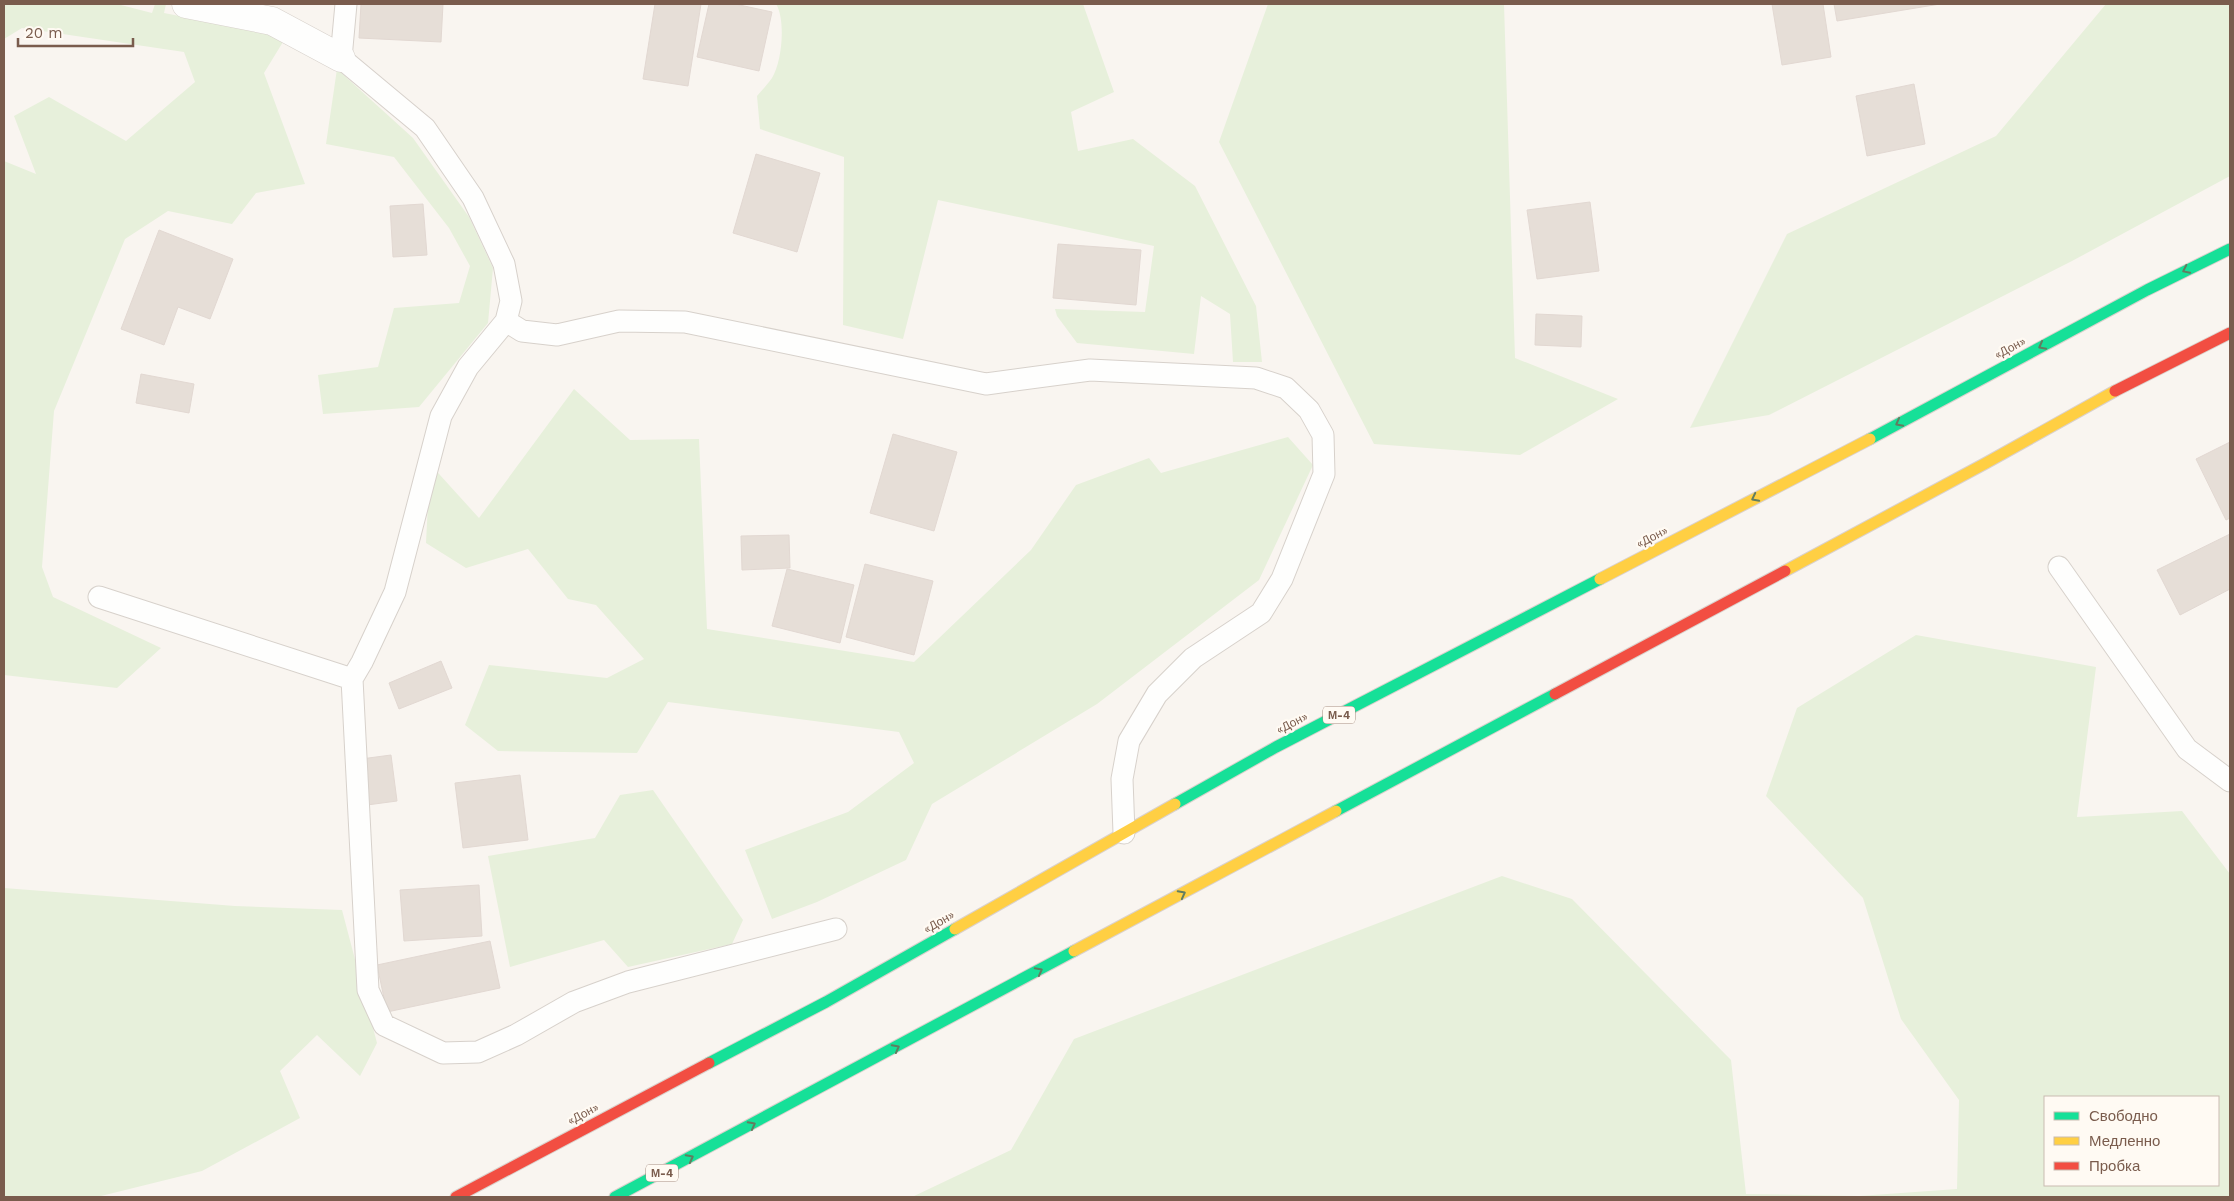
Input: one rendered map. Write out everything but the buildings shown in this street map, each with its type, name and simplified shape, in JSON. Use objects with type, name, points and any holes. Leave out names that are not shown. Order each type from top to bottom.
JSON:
[{"type":"highway","name":"«Дон»","points":[[456,1197],[826,1002],[1285,743],[1875,436],[2147,290],[2230,249]]},
{"type":"highway","name":"М-4","points":[[615,1197],[1437,758],[1986,462],[2085,406],[2230,333]]},
{"type":"street","points":[[186,4],[272,21],[342,58]]},
{"type":"lane","points":[[346,4],[342,58],[425,128],[473,198],[504,264],[512,301],[506,321],[468,367],[441,416],[395,592],[352,679],[368,990],[384,1025],[443,1053],[478,1052],[516,1035],[574,1002],[628,982],[836,929]]},
{"type":"lane","points":[[506,321],[522,331],[557,335],[619,321],[685,322],[986,384],[1090,370],[1256,378],[1286,388],[1309,410],[1323,435],[1324,474],[1282,579],[1261,614],[1193,658],[1157,694],[1129,741],[1122,779],[1124,833]]},
{"type":"lane","points":[[2059,567],[2186,749],[2230,781]]},
{"type":"lane","points":[[99,597],[352,679]]},
{"type":"green space","points":[[4,4],[117,4],[152,13],[155,4],[166,4],[164,13],[286,37],[264,73],[305,184],[256,193],[232,224],[168,211],[125,239],[54,411],[42,567],[53,597],[161,648],[117,688],[4,675],[4,161],[36,174],[14,116],[49,97],[126,141],[195,82],[184,52],[22,28],[4,39]]},
{"type":"green space","points":[[776,4],[1083,4],[1114,92],[1071,112],[1078,151],[1133,139],[1195,186],[1256,306],[1262,362],[1233,362],[1230,314],[1201,296],[1194,354],[1077,343],[1057,316],[1055,309],[1145,312],[1154,246],[938,200],[903,339],[843,325],[844,157],[760,129],[757,96],[772,78],[778,62],[782,41],[781,20]]},
{"type":"green space","points":[[1268,4],[1504,4],[1515,358],[1618,399],[1520,455],[1374,444],[1219,142]]},
{"type":"green space","points":[[2106,4],[2230,4],[2230,176],[2072,261],[1769,415],[1690,428],[1787,234],[1996,136]]},
{"type":"green space","points":[[337,69],[413,138],[469,217],[493,268],[488,323],[419,407],[323,414],[318,375],[378,367],[394,308],[459,303],[470,266],[449,228],[394,157],[326,144]]},
{"type":"green space","points":[[574,389],[630,440],[699,439],[707,629],[914,662],[1031,550],[1076,485],[1149,458],[1161,473],[1288,437],[1313,465],[1259,580],[1097,704],[932,804],[906,860],[817,902],[772,919],[745,850],[848,812],[914,763],[899,732],[668,702],[637,753],[498,751],[465,725],[489,665],[607,678],[644,659],[596,605],[568,599],[528,549],[466,568],[426,543],[430,464],[479,518]]},
{"type":"green space","points":[[1916,635],[2096,667],[2077,817],[2182,811],[2230,874],[2230,1197],[912,1197],[1011,1150],[1074,1039],[1502,876],[1572,899],[1731,1060],[1746,1194],[1859,1196],[1957,1189],[1959,1100],[1901,1019],[1863,898],[1766,796],[1797,708]]},
{"type":"green space","points":[[653,790],[743,920],[732,944],[628,967],[604,940],[510,967],[488,856],[595,838],[620,795]]},
{"type":"green space","points":[[4,888],[235,906],[342,910],[377,1043],[360,1076],[317,1035],[280,1071],[300,1118],[202,1171],[97,1197],[4,1197]]},
{"type":"traffic: fast","points":[[1870,439],[2147,290],[2230,249]]},
{"type":"traffic: fast","points":[[1175,804],[1276,747],[1600,579]]},
{"type":"traffic: fast","points":[[1336,811],[1555,694]]},
{"type":"traffic: fast","points":[[709,1063],[826,1002],[955,929]]},
{"type":"traffic: fast","points":[[615,1197],[1074,951]]},
{"type":"traffic: slow","points":[[1785,571],[2115,391]]},
{"type":"traffic: slow","points":[[1600,579],[1870,439]]},
{"type":"traffic: slow","points":[[955,929],[1175,804]]},
{"type":"traffic: slow","points":[[1074,951],[1336,811]]},
{"type":"traffic: jam","points":[[2115,391],[2230,333]]},
{"type":"traffic: jam","points":[[1555,694],[1785,571]]},
{"type":"traffic: jam","points":[[456,1197],[709,1063]]}]
